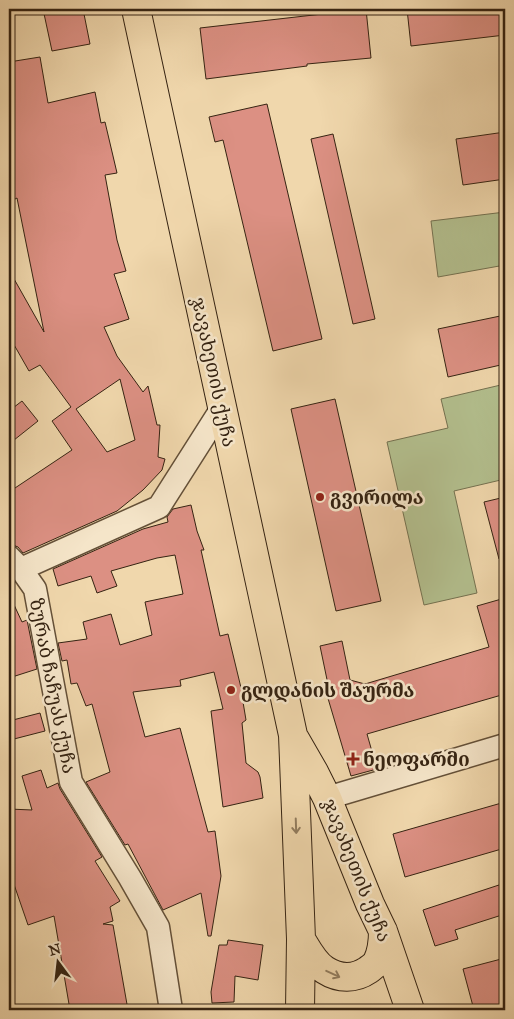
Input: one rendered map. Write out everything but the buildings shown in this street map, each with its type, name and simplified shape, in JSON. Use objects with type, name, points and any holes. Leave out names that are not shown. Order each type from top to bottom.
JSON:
[{"type":"main road","name":"ჯავახეთის ქუჩა","points":[[136,9],[293,735],[300,939],[300,1010]]},
{"type":"main road","name":"ჯავახეთის ქუჩა","points":[[293,735],[327,798],[370,904],[383,931],[410,1010]]},
{"type":"main road","points":[[300,939],[314,960],[324,970],[341,977],[352,977],[362,974],[376,964],[382,945],[383,931]]},
{"type":"street","points":[[15,563],[158,507],[222,408]]},
{"type":"street","name":"ზურაბ ჩაჩუას ქუჩა","points":[[15,563],[35,589],[71,782],[158,927],[171,1010]]},
{"type":"street","points":[[327,798],[505,745]]},
{"type":"green space","points":[[505,212],[505,265],[438,277],[431,221]]},
{"type":"green space","points":[[505,384],[505,479],[454,491],[477,593],[424,605],[387,442],[448,428],[441,399]]},
{"type":"place","name":"გვირილა","points":[[320,497]]},
{"type":"place","name":"გლდანის შაურმა","points":[[231,690]]},
{"type":"place","name":"ნეოფარმი","points":[[353,759]]}]
